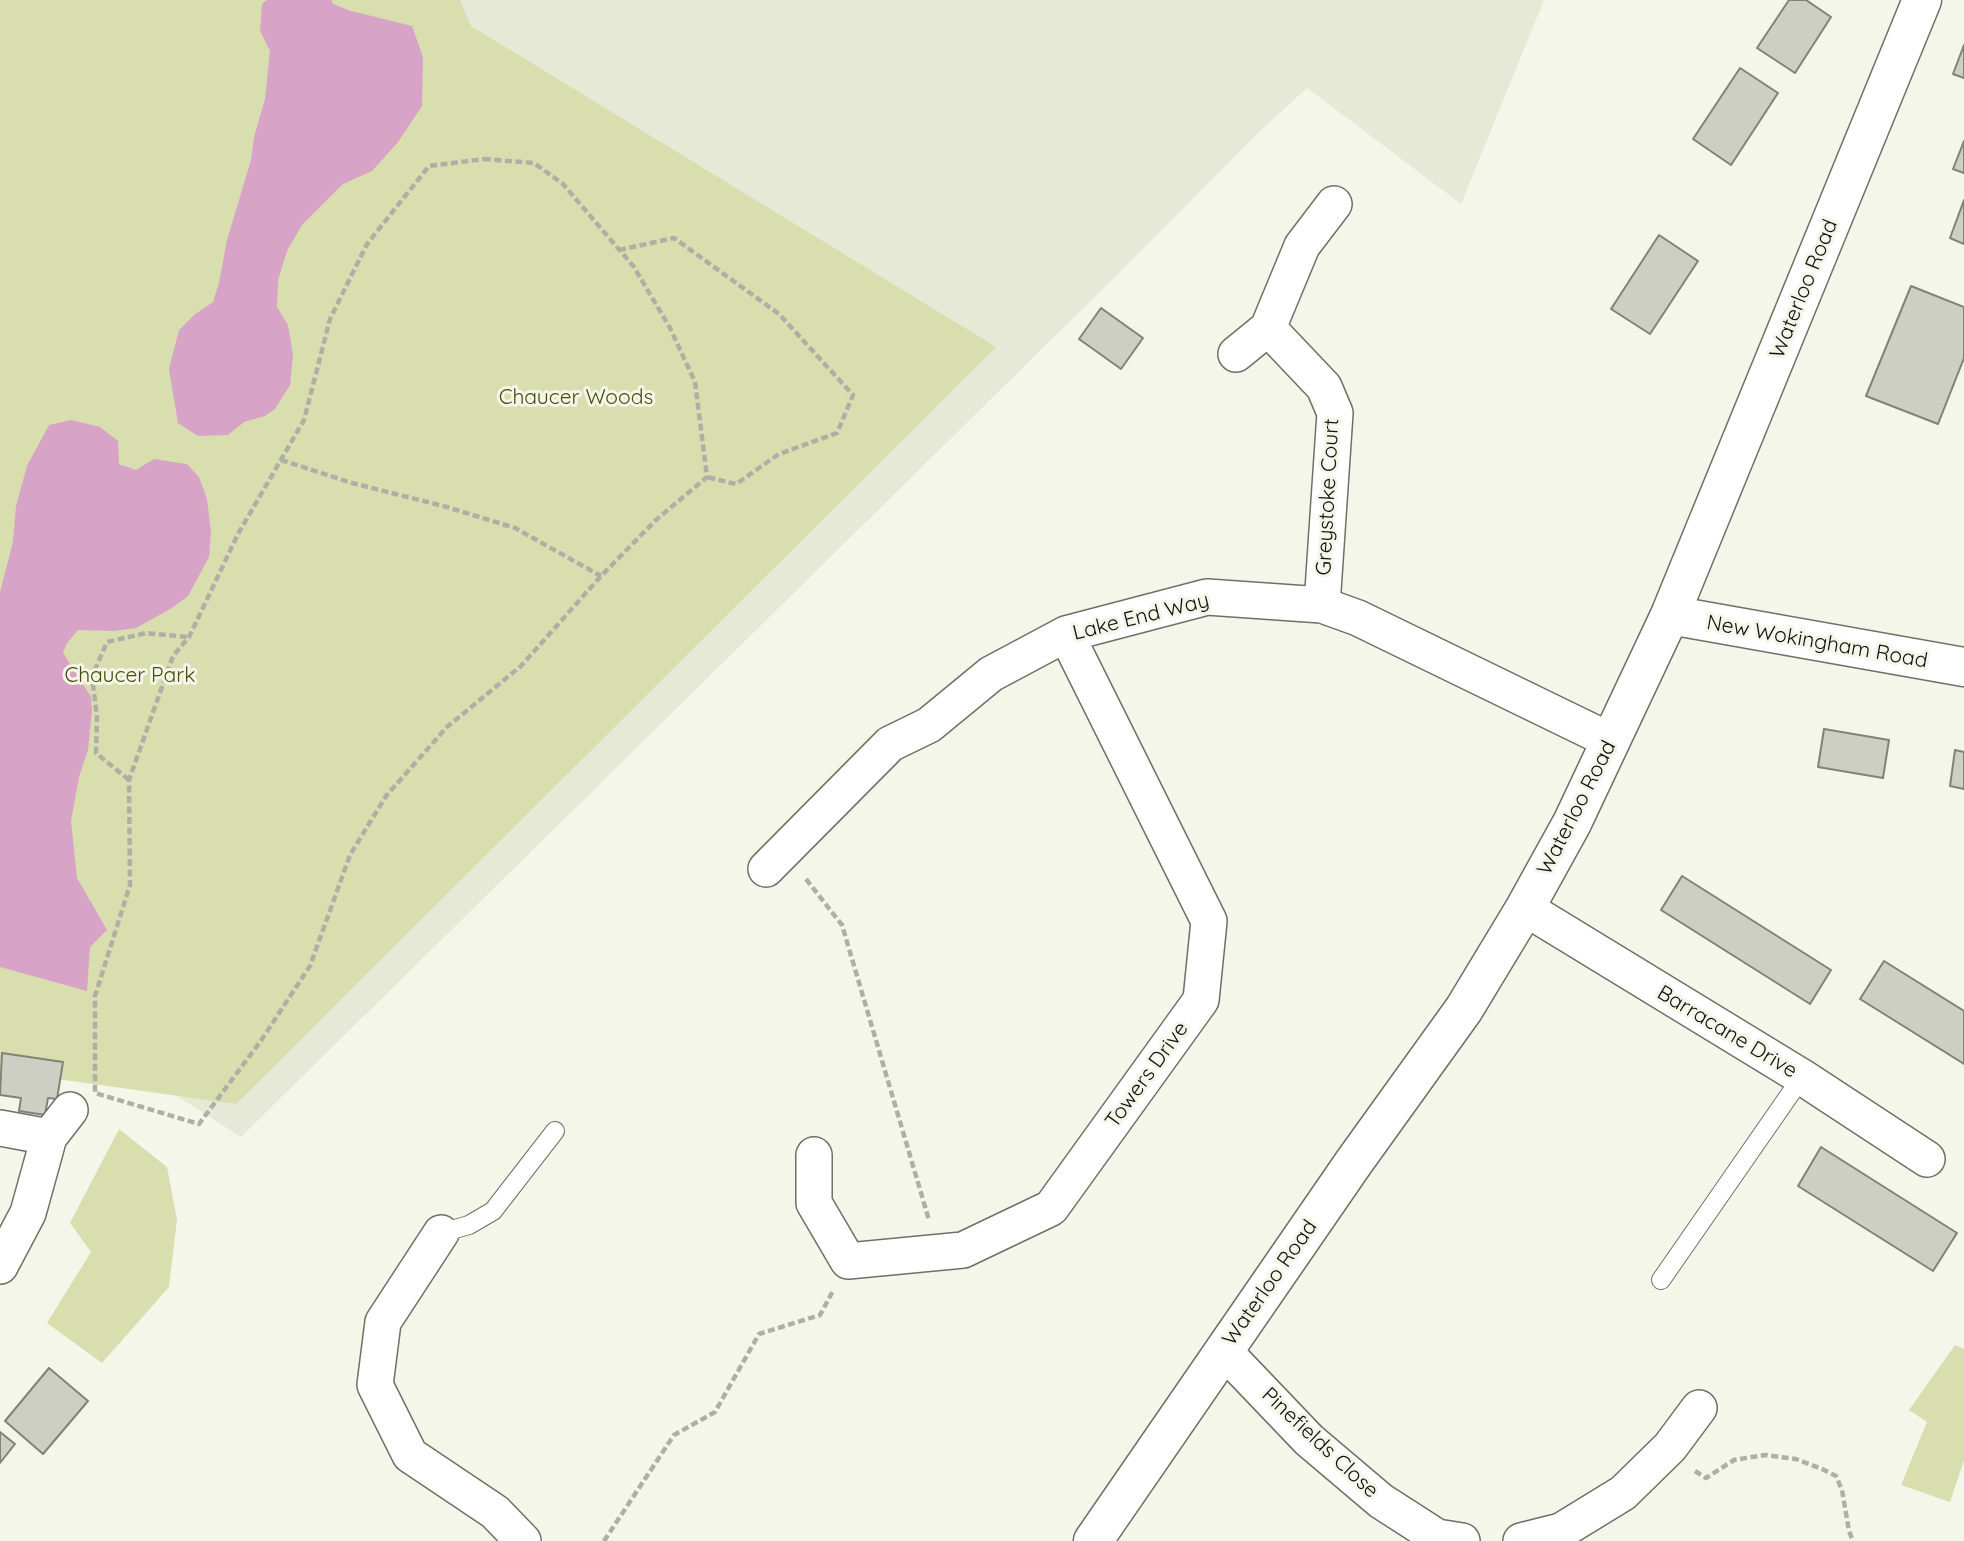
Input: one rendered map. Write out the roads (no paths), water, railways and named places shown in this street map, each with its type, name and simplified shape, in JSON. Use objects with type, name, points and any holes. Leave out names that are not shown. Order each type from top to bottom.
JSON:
[{"type":"street","name":"Waterloo Road","points":[[1093,1541],[1223,1350],[1464,1009],[1572,823],[1670,615],[1922,0]]},
{"type":"street","points":[[1237,354],[1268,328],[1302,246],[1334,204]]},
{"type":"street","name":"Greystoke Court","points":[[1268,328],[1324,387],[1335,413],[1322,605]]},
{"type":"street","name":"Lake End Way","points":[[775,860],[890,744],[929,725],[991,674],[1066,634],[1207,597],[1322,605],[1358,618],[1611,741]]},
{"type":"street","name":"New Wokingham Road","points":[[1670,615],[1964,667]]},
{"type":"street","name":"Towers Drive","points":[[814,1155],[814,1203],[848,1261],[963,1250],[1051,1208],[1201,1000],[1209,922],[1066,634]]},
{"type":"street","name":"Barracane Drive","points":[[1525,908],[1802,1077],[1927,1159]]},
{"type":"street","points":[[0,1266],[27,1213],[49,1137],[70,1110]]},
{"type":"street","points":[[0,1128],[49,1137]]},
{"type":"street","points":[[441,1233],[383,1322],[375,1385],[410,1455],[495,1512],[523,1541]]},
{"type":"street","name":"Pinefields Close","points":[[1223,1350],[1310,1440],[1381,1501],[1445,1540]]},
{"type":"street","points":[[1521,1541],[1561,1531],[1623,1493],[1670,1447],[1699,1408]]},
{"type":"lane","points":[[1661,1280],[1802,1077]]},
{"type":"lane","points":[[441,1233],[469,1225],[493,1211],[555,1131]]},
{"type":"park label","name":"Chaucer Woods","points":[[576,398]]},
{"type":"park label","name":"Chaucer Park","points":[[130,676]]}]
